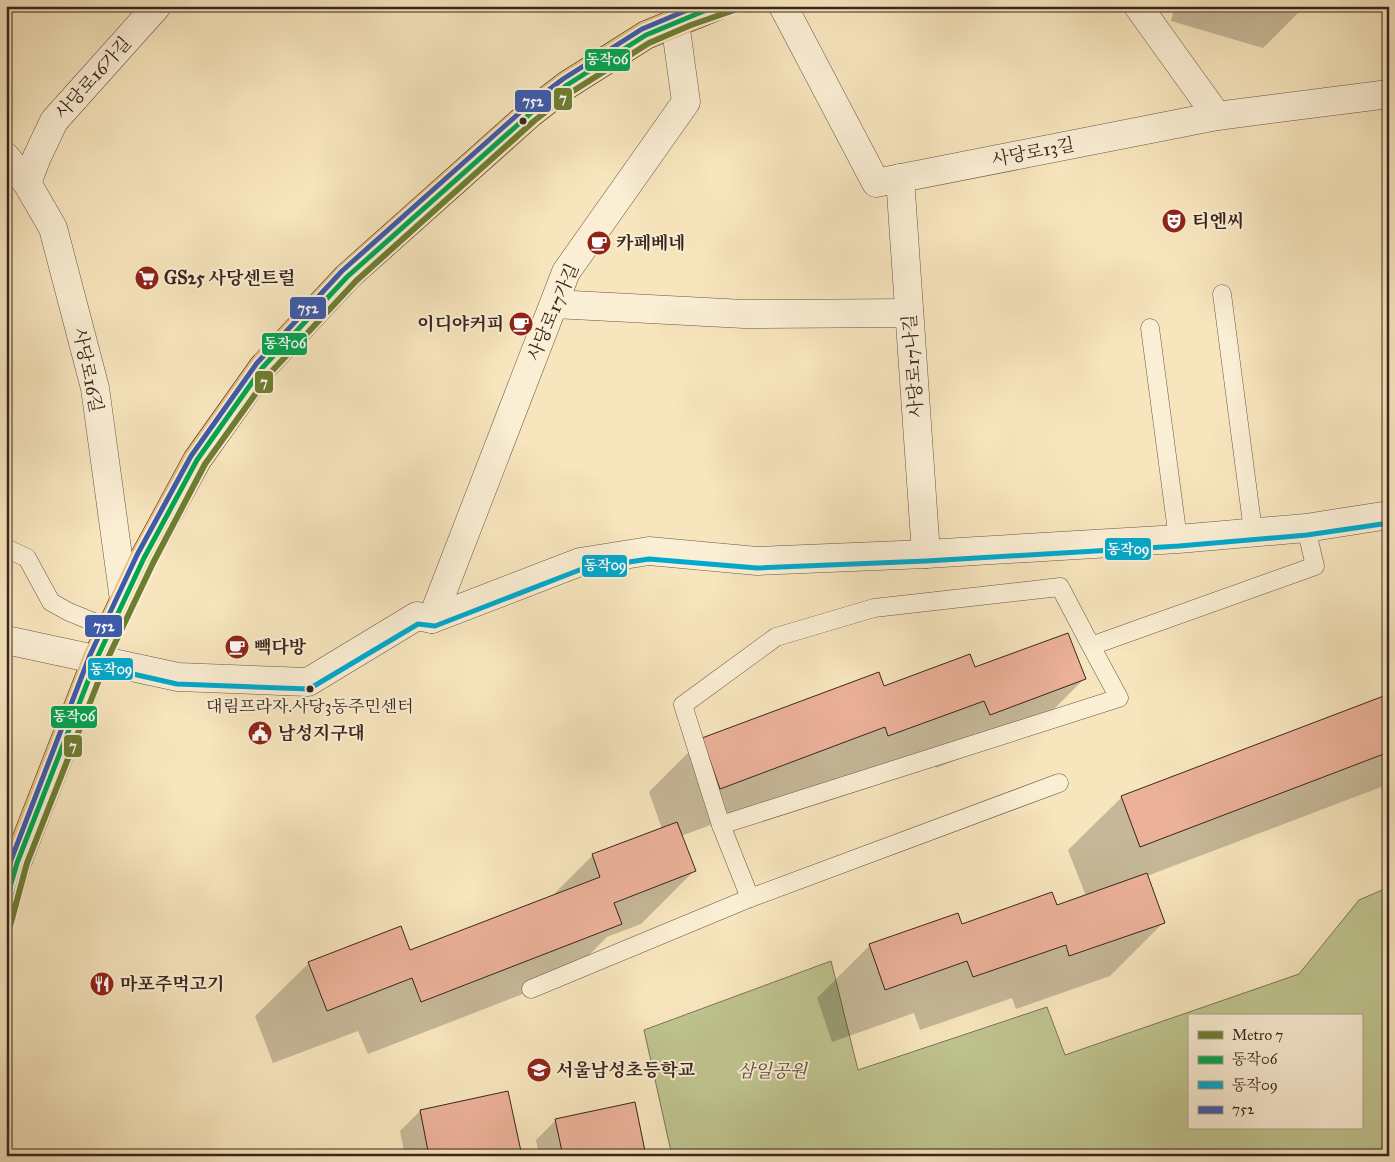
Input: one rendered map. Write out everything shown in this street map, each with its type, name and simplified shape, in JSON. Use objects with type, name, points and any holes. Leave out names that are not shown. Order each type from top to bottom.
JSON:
[{"type":"main road","points":[[6,902],[17,863],[97,658],[124,600],[197,460],[263,367],[347,277],[531,113],[567,84],[646,35],[717,6]]},
{"type":"street","name":"사당로16가길","points":[[27,183],[54,120],[157,6]]},
{"type":"street","name":"사당로13길","points":[[783,6],[876,183],[1217,116],[1389,94]]},
{"type":"street","points":[[1138,6],[1217,116]]},
{"type":"street","name":"사당로17가길","points":[[432,619],[566,272],[686,102],[675,22]]},
{"type":"street","name":"사당로16길","points":[[6,157],[27,183],[53,228],[95,388],[124,600]]},
{"type":"street","name":"사당로17나길","points":[[900,178],[926,554]]},
{"type":"street","points":[[554,304],[744,314],[909,313]]},
{"type":"street","points":[[6,640],[178,676],[308,682],[418,616],[432,619],[580,562],[649,551],[757,561],[926,554],[1178,539],[1253,531],[1306,528],[1389,515]]},
{"type":"lane","points":[[1222,294],[1253,531]]},
{"type":"lane","points":[[1150,328],[1178,539]]},
{"type":"lane","points":[[1091,646],[1315,566],[1306,528]]},
{"type":"lane","points":[[6,548],[27,558],[51,602],[69,612],[111,629]]},
{"type":"lane","points":[[721,825],[1119,698],[1060,588],[874,608],[776,637],[684,705],[721,825],[750,898]]},
{"type":"lane","points":[[532,989],[750,898],[1059,783]]},
{"type":"green space","name":"삼일공원","points":[[1389,887],[1389,1156],[672,1156],[644,1030],[831,961],[858,1070],[1047,1007],[1065,1055],[1299,974],[1359,900]]},
{"type":"building","points":[[1068,633],[1086,679],[990,715],[984,701],[888,736],[885,727],[720,789],[702,738],[879,672],[884,686],[970,654],[975,667]]},
{"type":"building","points":[[1389,694],[1389,752],[1140,847],[1121,796]]},
{"type":"building","points":[[677,822],[696,871],[614,903],[622,924],[421,1002],[412,978],[327,1011],[308,962],[401,926],[410,950],[600,877],[592,854]]},
{"type":"building","points":[[1147,873],[1165,923],[1069,956],[1066,945],[973,977],[967,961],[885,990],[869,944],[958,913],[962,924],[1052,892],[1057,905]]},
{"type":"building","points":[[508,1091],[522,1156],[429,1156],[420,1110]]},
{"type":"building","points":[[635,1102],[646,1156],[563,1156],[555,1119]]},
{"type":"metro line","name":"7","points":[[6,941],[27,863],[106,662],[153,563],[205,464],[272,371],[356,281],[534,121],[570,93],[649,43],[691,25],[746,6]]},
{"type":"transit line","name":"752","points":[[6,873],[90,655],[137,555],[191,456],[257,363],[342,271],[526,107],[563,79],[642,29],[697,6]]},
{"type":"transit line","name":"동작06","points":[[6,901],[17,863],[97,658],[144,558],[197,460],[263,367],[347,277],[531,113],[567,85],[646,35],[716,6]]},
{"type":"transit line","name":"동작09","points":[[13,904],[24,865],[102,667],[177,684],[309,689],[418,624],[435,626],[582,569],[649,559],[757,568],[926,561],[1179,546],[1307,535],[1389,523]]},
{"type":"place","name":"티엔씨","points":[[1174,221]]},
{"type":"place","name":"카페베네","points":[[599,243]]},
{"type":"place","name":"GS25 사당센트럴","points":[[147,278]]},
{"type":"place","name":"이디야커피","points":[[521,324]]},
{"type":"place","name":"빽다방","points":[[237,647]]},
{"type":"place","name":"대림프라자.사당3동주민센터","points":[[310,689]]},
{"type":"place","name":"남성지구대","points":[[260,733]]},
{"type":"place","name":"마포주먹고기","points":[[102,984]]},
{"type":"place","name":"서울남성초등학교","points":[[539,1070]]}]
